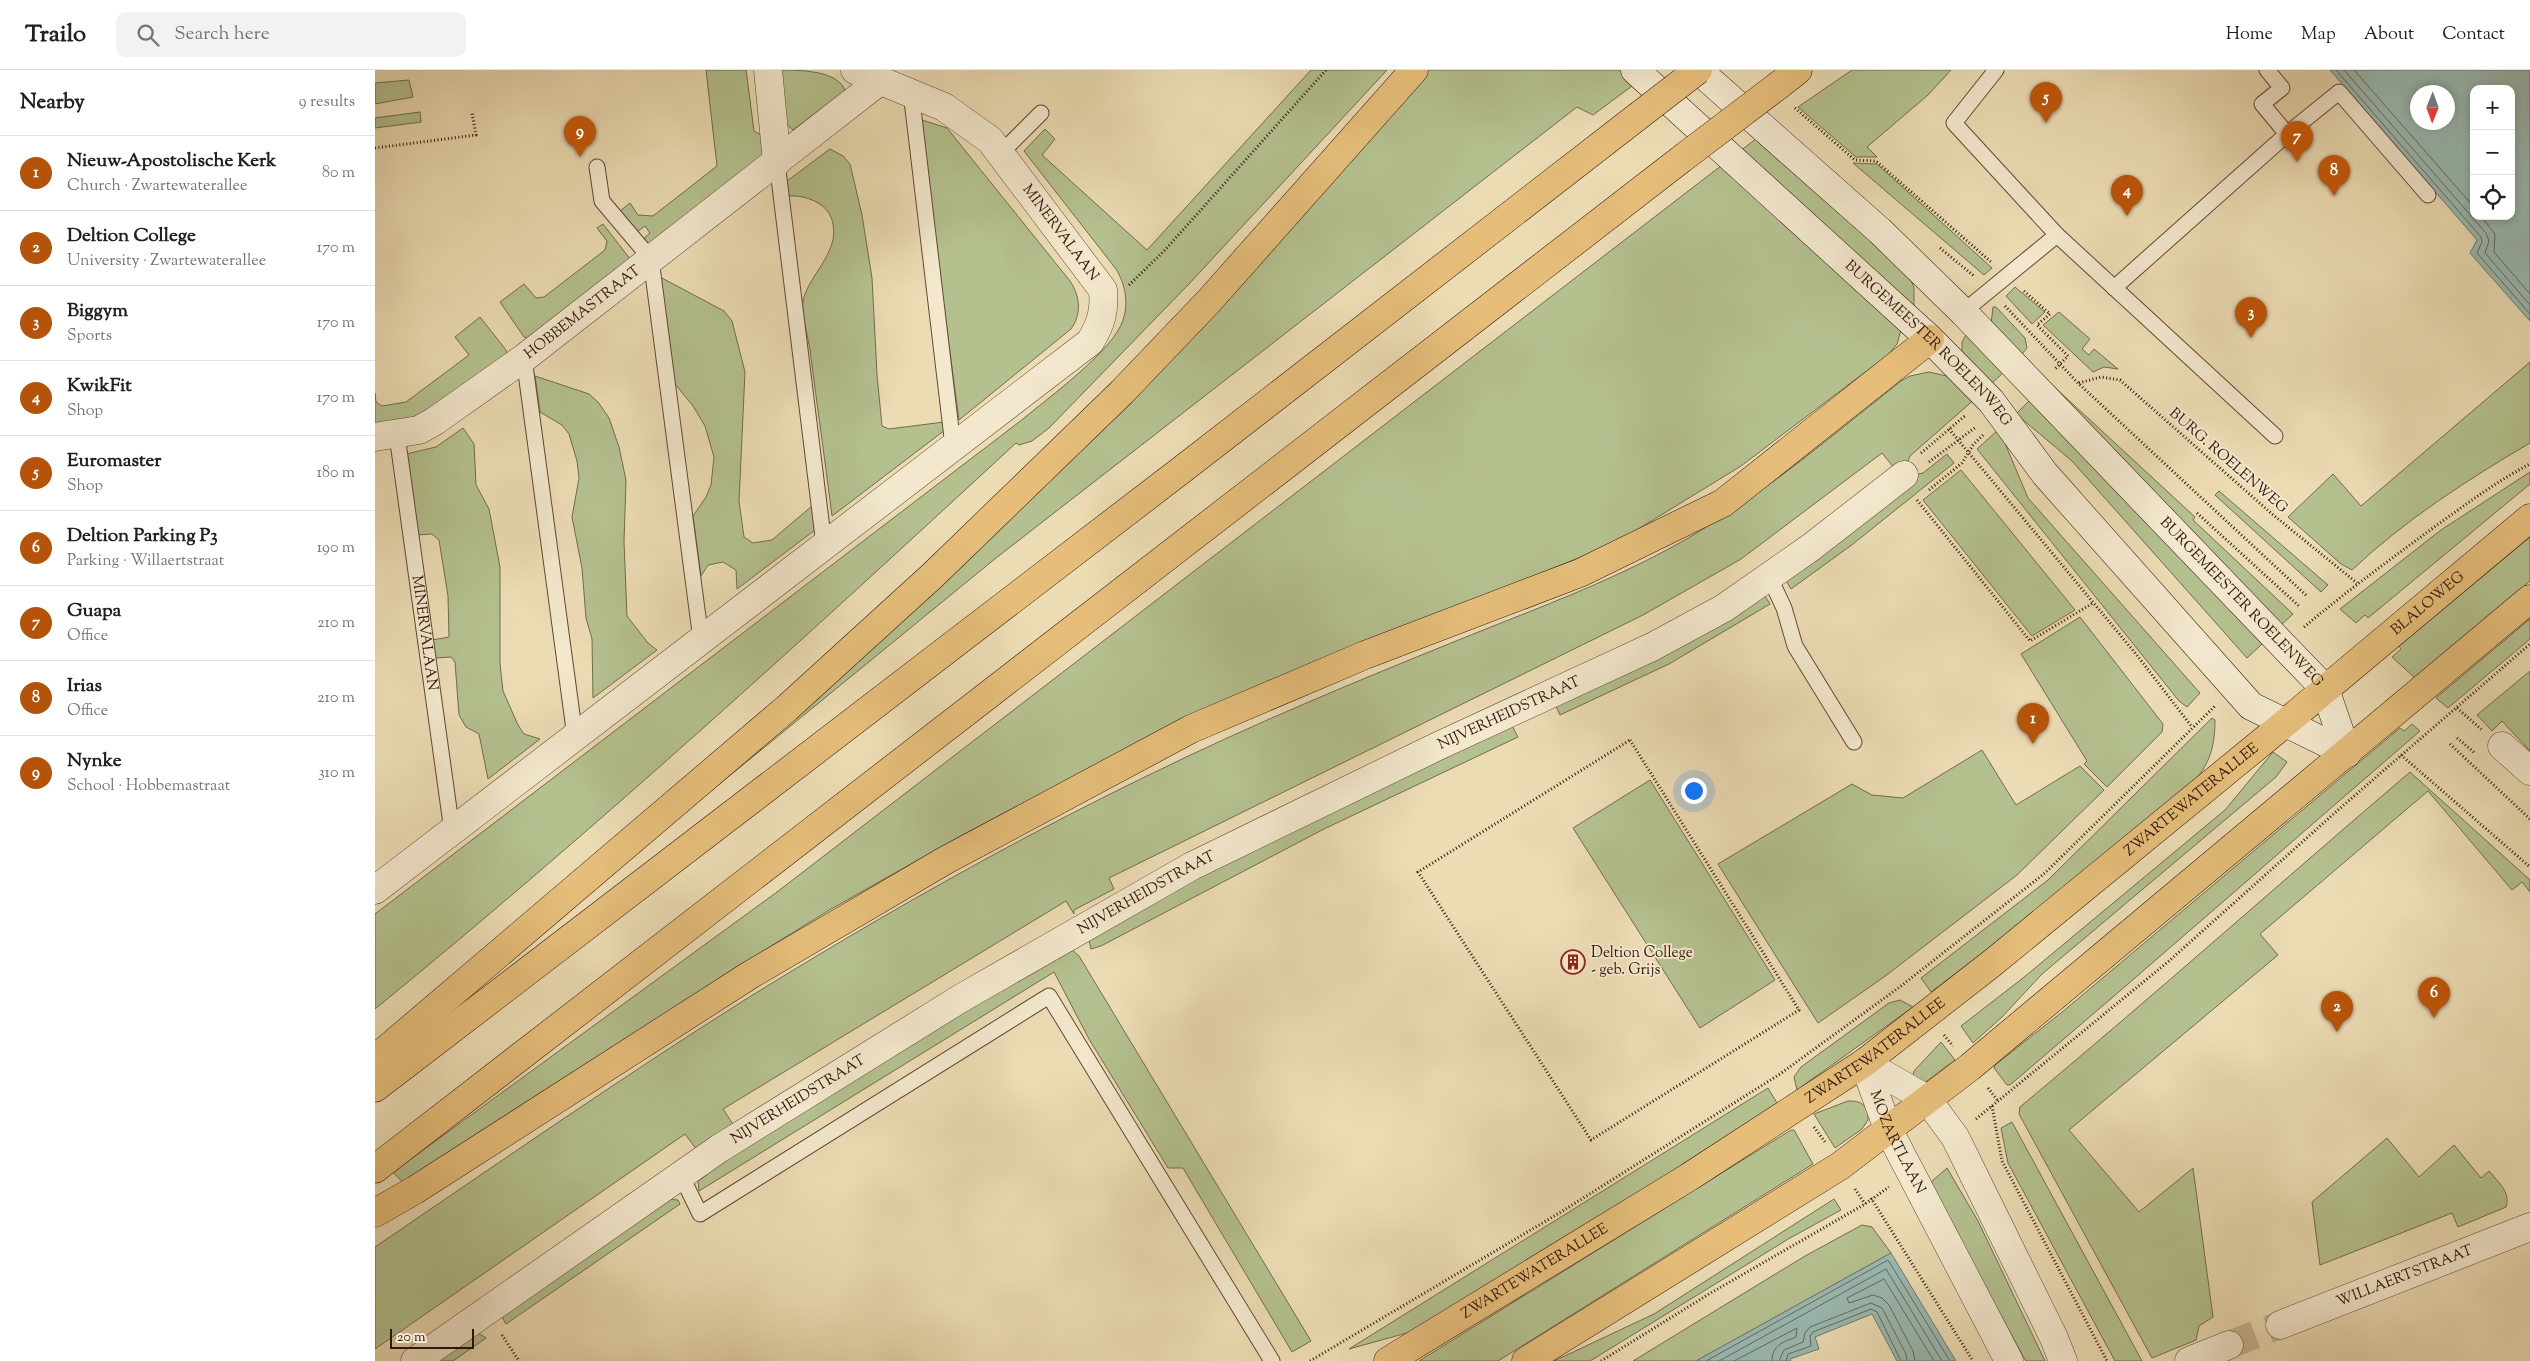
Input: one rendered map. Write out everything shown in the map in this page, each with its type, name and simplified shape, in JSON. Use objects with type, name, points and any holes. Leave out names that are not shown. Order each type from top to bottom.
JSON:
[{"type":"main road","points":[[375,1059],[787,708],[940,568],[1122,392],[1209,302],[1414,70]]},
{"type":"main road","points":[[375,1088],[1168,480],[1698,70]]},
{"type":"main road","points":[[375,1169],[1684,157],[1789,86]]},
{"type":"main road","points":[[375,1213],[415,1190],[750,975],[946,860],[1191,729],[1365,655],[1580,573],[1723,503],[1930,339]]},
{"type":"main road","name":"BLALOWEG","points":[[2325,689],[2530,518]]},
{"type":"main road","points":[[1526,1361],[1840,1166],[1927,1100],[2015,1030],[2530,599]]},
{"type":"main road","name":"ZWARTEWATERALLEE","points":[[1388,1361],[1689,1177],[1864,1063],[1991,964],[2285,724],[2325,689]]},
{"type":"street","points":[[769,70],[777,162]]},
{"type":"street","name":"MINERVALAAN","points":[[855,70],[944,107],[968,122],[990,140],[1103,290],[1104,304]]},
{"type":"street","name":"BURGEMEESTER ROELENWEG","points":[[1635,70],[1930,339],[1991,401],[2045,474],[2233,688],[2251,706],[2347,753]]},
{"type":"street","name":"BURGEMEESTER ROELENWEG","points":[[1698,70],[1880,231],[1963,312],[2325,689],[2347,753]]},
{"type":"street","name":"HOBBEMASTRAAT","points":[[386,436],[419,430],[435,421],[524,358],[881,80]]},
{"type":"street","points":[[375,890],[1090,342],[1098,329],[1105,309],[1104,304]]},
{"type":"street","points":[[1930,339],[1963,312]]},
{"type":"street","name":"NIJVERHEIDSTRAAT","points":[[415,1361],[720,1148],[963,997],[1192,866],[1436,747],[1652,647],[1724,608],[1917,464]]},
{"type":"street","points":[[2502,746],[2530,771]]},
{"type":"street","name":"MOZARTLAAN","points":[[1864,1063],[1927,1100],[1955,1137],[2054,1338],[2063,1361]]},
{"type":"street","name":"MOZARTLAAN","points":[[1864,1063],[1888,1129],[1909,1173],[2009,1361]]},
{"type":"street","name":"WILLAERTSTRAAT","points":[[2280,1326],[2530,1227]]},
{"type":"street","points":[[2189,1361],[2229,1345]]},
{"type":"lane","points":[[1996,70],[1953,124],[2057,235],[2275,436]]},
{"type":"lane","points":[[2267,70],[2282,88],[2262,104],[2287,134]]},
{"type":"lane","points":[[911,92],[953,446]]},
{"type":"lane","points":[[2115,288],[2287,134],[2339,92],[2428,195]]},
{"type":"lane","points":[[1000,154],[1041,113]]},
{"type":"lane","points":[[777,162],[824,545]]},
{"type":"lane","points":[[597,167],[602,201],[651,259],[701,640]]},
{"type":"lane","points":[[1963,312],[2057,235]]},
{"type":"lane","points":[[524,358],[575,737]]},
{"type":"lane","name":"MINERVALAAN","points":[[386,436],[452,831]]},
{"type":"lane","points":[[1769,576],[1784,608],[1795,646],[1854,742]]},
{"type":"lane","points":[[681,1175],[700,1214],[1049,996],[1272,1361]]},
{"type":"path","points":[[1104,304],[1134,282],[1165,250],[1326,70]]},
{"type":"path","points":[[1789,86],[1855,160],[1876,161],[2050,314],[2037,325],[2068,356],[2051,374]]},
{"type":"path","points":[[375,148],[476,135],[472,113]]},
{"type":"path","points":[[1990,290],[2078,383],[2307,596]]},
{"type":"path","name":"BURG. ROELENWEG","points":[[2078,383],[2101,377],[2120,380],[2272,514],[2357,583],[2505,477],[2530,464]]},
{"type":"path","points":[[1917,464],[1977,427]]},
{"type":"path","points":[[1310,1361],[1561,1212],[1780,1074],[1901,986],[2045,872],[2192,727],[1949,429]]},
{"type":"path","points":[[1917,464],[1933,443]]},
{"type":"path","points":[[1917,499],[2030,641],[2093,604]]},
{"type":"path","points":[[2191,506],[2300,607]]},
{"type":"path","points":[[1955,1137],[2169,961],[2401,755],[2530,644]]},
{"type":"path","points":[[2457,708],[2463,713]]},
{"type":"path","points":[[1630,740],[1799,1010],[1591,1140],[1418,872],[1630,740]]},
{"type":"path","points":[[2451,744],[2530,820]]},
{"type":"path","points":[[2401,755],[2530,867]]},
{"type":"path","points":[[1780,1074],[1865,1204]]},
{"type":"path","points":[[1992,1106],[2003,1161],[2107,1361]]},
{"type":"path","points":[[1601,1361],[1709,1294],[1865,1204],[1909,1173]]},
{"type":"path","points":[[1871,1198],[1973,1361]]},
{"type":"green space","points":[[706,70],[746,70],[754,131],[764,137],[763,155],[649,246],[643,239],[650,233],[645,226],[637,232],[620,211],[630,203],[638,215],[653,216],[717,166]]},
{"type":"green space","points":[[779,70],[807,71],[826,75],[841,84],[845,91],[793,130],[786,124]]},
{"type":"green space","points":[[1311,70],[1387,70],[1189,284],[1049,428],[1032,441],[1019,445],[1016,443],[859,588],[620,802],[375,1009],[375,914],[1023,419],[1079,373],[1107,345],[1117,332],[1125,313],[1126,300],[1124,287],[1116,269],[1024,151],[1043,131],[1045,129],[1055,139],[1042,155],[1147,250]]},
{"type":"green space","points":[[1425,70],[1621,70],[1636,83],[1593,115],[1577,107],[996,558],[651,840],[711,784]]},
{"type":"green space","points":[[1852,70],[1951,70],[1928,95],[1867,147],[1877,157],[1856,157],[1798,107]]},
{"type":"green space","points":[[409,80],[413,97],[375,104],[375,83]]},
{"type":"green space","points":[[420,112],[421,122],[375,128],[375,118]]},
{"type":"green space","points":[[919,119],[947,128],[1070,281],[1078,299],[1077,317],[1071,329],[959,420]]},
{"type":"green space","points":[[1757,138],[1908,272],[1914,288],[1914,308],[1739,152]]},
{"type":"green space","points":[[830,149],[843,156],[850,164],[862,215],[872,278],[877,375],[882,426],[889,429],[944,422],[945,430],[832,516],[803,301],[832,245],[834,235],[833,224],[827,211],[817,202],[803,197],[789,196],[787,181]]},
{"type":"green space","points":[[1726,162],[1901,330],[1897,344],[1889,354],[1741,466],[1627,536],[1581,557],[1374,639],[1055,787],[966,833],[831,909],[724,975],[405,1185],[393,1172],[777,892]]},
{"type":"green space","points":[[1853,163],[1877,164],[1992,268],[1984,275]]},
{"type":"green space","points":[[603,224],[631,260],[528,338],[524,337],[500,302],[524,284],[536,298],[544,297],[605,250],[607,241],[597,228]]},
{"type":"green space","points":[[660,277],[724,311],[732,321],[745,372],[739,501],[744,537],[753,543],[772,540],[812,506],[819,527],[737,589],[736,570],[723,562],[708,565],[701,576],[693,516],[706,497],[711,485],[714,457],[705,426],[693,406],[675,384]]},
{"type":"green space","points":[[2015,287],[2045,312],[2032,324],[2006,296]]},
{"type":"green space","points":[[1993,307],[1996,307],[2025,338],[2027,348],[2018,359],[1991,324]]},
{"type":"green space","points":[[2059,312],[2090,339],[2082,349],[2089,355],[2094,349],[2118,369],[2104,367],[2093,372],[2043,325]]},
{"type":"green space","points":[[480,317],[506,350],[507,354],[430,414],[375,427],[375,393],[376,402],[382,406],[406,402],[469,355],[455,337]]},
{"type":"green space","points":[[1967,333],[2005,371],[1989,386],[1962,354],[1962,342]]},
{"type":"green space","points":[[2530,362],[2530,443],[2483,471],[2437,502],[2393,534],[2352,570],[2341,564],[2288,517],[2333,474],[2361,506]]},
{"type":"green space","points":[[1929,372],[1951,377],[1976,398],[1910,456],[1908,461],[1895,469],[1882,453],[1741,559],[1643,615],[1109,878],[1114,889],[1074,910],[1074,914],[1066,901],[723,1109],[734,1126],[697,1150],[685,1134],[375,1349],[375,1247],[604,1092],[743,1001],[843,940],[996,853],[1153,773],[1305,703],[1580,591],[1667,550],[1749,499],[1901,381],[1910,376]]},
{"type":"green space","points":[[535,376],[589,394],[598,402],[609,418],[619,447],[626,480],[624,542],[627,616],[648,643],[657,650],[593,698],[592,639],[586,618],[582,568],[572,517],[579,478],[577,461],[569,434],[562,425],[540,412]]},
{"type":"green space","points":[[2049,382],[2195,517],[2193,520],[2293,614],[2282,624],[2044,387]]},
{"type":"green space","points":[[2033,397],[2262,644],[2247,658],[2072,461],[2016,414]]},
{"type":"green space","points":[[463,428],[474,444],[476,485],[489,509],[500,567],[500,664],[503,691],[524,734],[540,739],[488,779],[479,734],[466,727],[459,715],[455,662],[451,657],[434,658],[432,640],[449,637],[448,596],[439,540],[432,534],[417,535],[406,454],[436,447]]},
{"type":"green space","points":[[1999,429],[2028,498],[2200,693],[2187,707],[2179,701],[1977,449]]},
{"type":"green space","points":[[1947,454],[1954,463],[1853,544],[1791,589],[1785,579],[1918,474],[1923,473]]},
{"type":"green space","points":[[1961,470],[2075,610],[2032,636],[1923,500]]},
{"type":"green space","points":[[2530,472],[2530,484],[2368,618],[2365,615],[2356,623],[2340,609],[2441,530]]},
{"type":"green space","points":[[2219,491],[2328,585],[2321,592],[2215,495]]},
{"type":"green space","points":[[2530,537],[2530,581],[2415,678],[2392,657],[2401,649],[2399,646]]},
{"type":"green space","points":[[1763,593],[1770,604],[1669,664],[1560,715],[1555,704]]},
{"type":"green space","points":[[2080,617],[2163,724],[2162,732],[2107,787],[2084,764],[2087,761],[2021,654]]},
{"type":"green space","points":[[2530,619],[2530,639],[2448,708],[2436,698]]},
{"type":"green space","points":[[2530,671],[2530,751],[2502,721],[2492,731],[2477,715]]},
{"type":"green space","points":[[2212,718],[2215,720],[2215,728],[2211,752],[2205,766],[2195,780],[2051,901],[1931,992],[1921,978],[2048,880]]},
{"type":"green space","points":[[1511,724],[1518,737],[1324,829],[1101,946],[1091,949],[1089,940],[1184,885]]},
{"type":"green space","points":[[2412,724],[2420,731],[2062,1041],[2010,1085],[2007,1085],[1994,1068],[1995,1065],[2061,1013],[2400,728],[2404,731]]},
{"type":"green space","points":[[1982,750],[2016,805],[2080,766],[2104,790],[2017,875],[1884,977],[1818,1023],[1718,864],[1852,784],[1872,795],[1903,798]]},
{"type":"green space","points":[[2273,752],[2287,762],[2276,777],[2042,974],[2002,1017],[1973,1043],[1961,1026],[2023,978],[2225,810]]},
{"type":"green space","points":[[2410,772],[2530,880],[2530,892],[2522,882],[2512,890],[2428,791],[2260,934],[2278,955],[2069,1130],[2139,1212],[2193,1168],[2213,1317],[2199,1326],[2196,1340],[2152,1358],[2019,1114],[2020,1107]]},
{"type":"green space","points":[[1650,780],[1775,980],[1700,1028],[1573,828]]},
{"type":"green space","points":[[1071,949],[1079,956],[1311,1341],[1292,1352],[1183,1168],[1168,1168],[1089,1039],[1054,972],[699,1191],[698,1181],[707,1175],[705,1171],[881,1057]]},
{"type":"green space","points":[[1900,1000],[1913,1007],[1797,1090],[1794,1077],[1801,1067],[1889,1003]]},
{"type":"green space","points":[[1941,1042],[1955,1060],[1923,1084],[1912,1078],[1914,1071]]},
{"type":"green space","points":[[1768,1088],[1777,1103],[1652,1184],[1414,1331],[1349,1349]]},
{"type":"green space","points":[[1848,1101],[1863,1105],[1867,1111],[1868,1120],[1862,1129],[1835,1148],[1814,1114]]},
{"type":"green space","points":[[2012,1122],[2142,1361],[2115,1361],[2008,1163],[2001,1128]]},
{"type":"green space","points":[[1791,1130],[1794,1130],[1813,1164],[1498,1361],[1419,1361]]},
{"type":"green space","points":[[2387,1138],[2419,1177],[2454,1145],[2481,1178],[2489,1171],[2500,1183],[2507,1197],[2506,1207],[2458,1227],[2452,1213],[2320,1265],[2312,1202]]},
{"type":"green space","points":[[1947,1168],[1978,1221],[2045,1361],[2026,1361],[2024,1358],[1930,1183]]},
{"type":"green space","points":[[664,1199],[678,1200],[680,1204],[506,1324],[502,1317]]},
{"type":"green space","points":[[1834,1199],[1841,1210],[1790,1238],[1590,1361],[1554,1361],[1654,1314]]},
{"type":"green space","points":[[1862,1225],[1872,1227],[1891,1253],[1696,1361],[1633,1361],[1805,1256]]},
{"type":"green space","points":[[477,1332],[486,1338],[453,1361],[432,1361]]},
{"type":"water","points":[[2330,70],[2530,70],[2530,321],[2470,253],[2477,240]]},
{"type":"water","points":[[1891,1253],[1956,1361],[1897,1361],[1872,1314],[1815,1337],[1819,1349],[1790,1359],[1791,1361],[1696,1361]]},
{"type":"tunnel","points":[[2229,1345],[2280,1325]]},
{"type":"place","name":"Euromaster","points":[[2046,123]]},
{"type":"place","name":"Nynke","points":[[580,157]]},
{"type":"place","name":"Guapa","points":[[2297,162]]},
{"type":"place","name":"Irias","points":[[2334,196]]},
{"type":"place","name":"KwikFit","points":[[2127,216]]},
{"type":"place","name":"Biggym","points":[[2251,338]]},
{"type":"place","name":"Nieuw-Apostolische Kerk","points":[[2033,744]]},
{"type":"place","name":"Deltion College - geb. Grijs","points":[[1573,962]]},
{"type":"place","name":"Deltion Parking P3","points":[[2434,1018]]},
{"type":"place","name":"Deltion College","points":[[2337,1032]]}]
